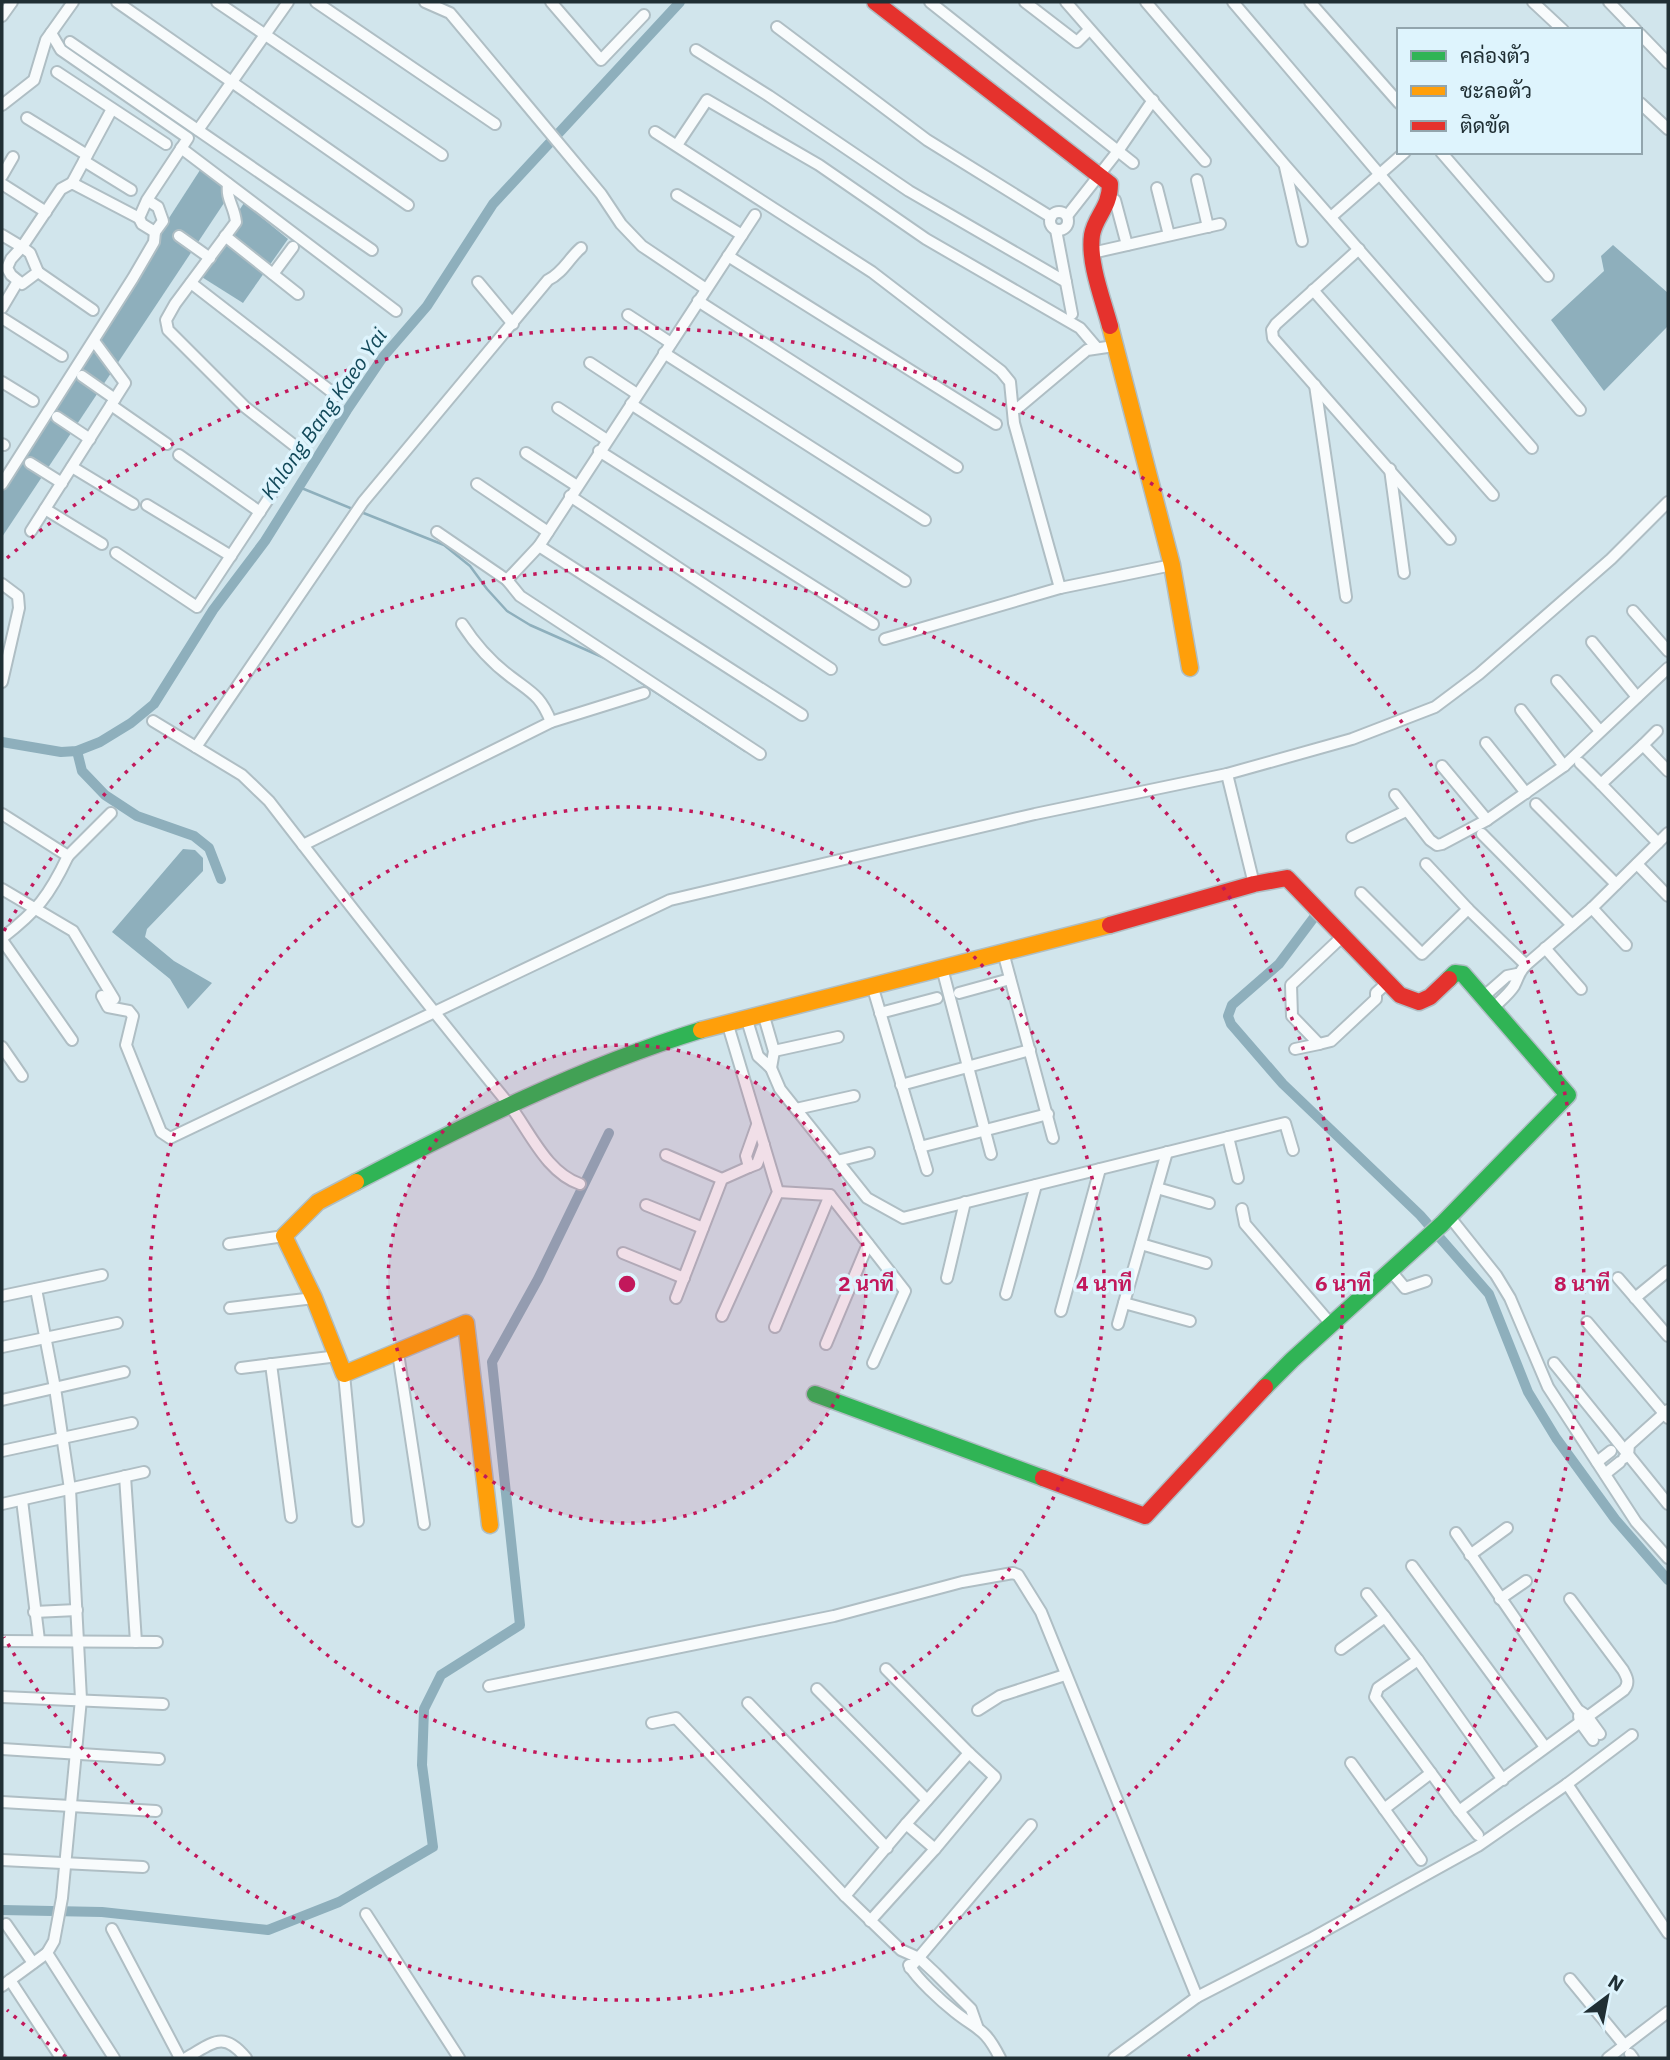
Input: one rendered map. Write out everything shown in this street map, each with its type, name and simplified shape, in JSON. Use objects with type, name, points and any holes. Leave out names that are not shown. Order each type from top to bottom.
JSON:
[{"type":"street","points":[[2,16],[12,2]]},
{"type":"street","points":[[2,105],[34,80],[46,40],[73,2]]},
{"type":"street","points":[[117,2],[408,205]]},
{"type":"street","points":[[218,2],[442,155]]},
{"type":"street","points":[[198,130],[288,2]]},
{"type":"street","points":[[316,2],[495,124]]},
{"type":"street","points":[[425,2],[450,13]]},
{"type":"street","points":[[443,2],[601,194],[621,224],[642,246],[706,289]]},
{"type":"street","points":[[551,2],[601,60],[644,15]]},
{"type":"street","points":[[875,2],[1110,184],[1110,198],[1094,225],[1092,253],[1172,565],[1190,668]]},
{"type":"street","points":[[930,2],[1133,163]]},
{"type":"street","points":[[1025,2],[1077,42],[1089,30]]},
{"type":"street","points":[[1066,2],[1205,161]]},
{"type":"street","points":[[1146,2],[1532,448]]},
{"type":"street","points":[[1233,2],[1378,176],[1580,410]]},
{"type":"street","points":[[1310,2],[1397,101]]},
{"type":"street","points":[[1533,2],[1561,28]]},
{"type":"street","points":[[1609,2],[1634,28]]},
{"type":"street","points":[[777,27],[928,141],[1051,217]]},
{"type":"street","points":[[51,33],[61,50],[188,138],[147,200],[139,218]]},
{"type":"street","points":[[1642,36],[1668,63]]},
{"type":"street","points":[[70,43],[372,250]]},
{"type":"street","points":[[696,50],[909,191],[1066,282]]},
{"type":"street","points":[[57,72],[166,145]]},
{"type":"street","points":[[679,142],[707,100],[819,165],[926,239],[1080,328],[1097,348]]},
{"type":"street","points":[[1067,216],[1118,151],[1153,100]]},
{"type":"street","points":[[1642,105],[1668,130]]},
{"type":"street","points":[[38,272],[22,284],[8,268],[11,259],[61,188],[72,183],[112,109]]},
{"type":"street","points":[[27,118],[131,190]]},
{"type":"street","points":[[655,132],[872,272],[1001,371],[1010,382],[1014,423],[1060,588]]},
{"type":"street","points":[[181,148],[396,311]]},
{"type":"street","points":[[1331,217],[1403,154]]},
{"type":"street","points":[[1443,154],[1548,276]]},
{"type":"street","points":[[2,176],[13,157]]},
{"type":"street","points":[[1284,164],[1302,241]]},
{"type":"street","points":[[1197,180],[1208,227]]},
{"type":"street","points":[[72,183],[139,218],[142,224],[155,232]]},
{"type":"street","points":[[2,184],[46,212]]},
{"type":"street","points":[[116,553],[197,607],[298,454],[295,446],[245,407],[168,330],[166,320],[236,222],[234,207],[227,195],[228,184]]},
{"type":"street","points":[[1157,188],[1169,236]]},
{"type":"street","points":[[677,195],[742,235]]},
{"type":"street","points":[[2,484],[154,242],[155,232],[163,221],[158,207],[147,200]]},
{"type":"street","points":[[1115,200],[1127,245]]},
{"type":"street","points":[[1067,216],[1057,212],[1051,217],[1050,223],[1056,230],[1073,314]]},
{"type":"street","points":[[507,580],[539,546],[755,215]]},
{"type":"street","points":[[1056,230],[1066,228],[1069,223],[1067,216]]},
{"type":"street","points":[[1092,253],[1220,224]]},
{"type":"street","points":[[2,235],[30,253],[38,272],[93,310]]},
{"type":"street","points":[[179,236],[210,258]]},
{"type":"street","points":[[225,236],[298,294]]},
{"type":"street","points":[[273,274],[293,247]]},
{"type":"street","points":[[196,747],[363,502],[548,280],[560,274],[571,257],[581,248]]},
{"type":"street","points":[[1359,249],[1276,324],[1272,330],[1273,338],[1450,539]]},
{"type":"street","points":[[728,256],[996,424]]},
{"type":"street","points":[[18,281],[2,310],[62,356]]},
{"type":"street","points":[[478,282],[513,324]]},
{"type":"street","points":[[191,283],[337,396]]},
{"type":"street","points":[[1313,290],[1493,495]]},
{"type":"street","points":[[698,301],[957,467]]},
{"type":"street","points":[[628,315],[667,348],[925,520]]},
{"type":"street","points":[[32,531],[125,383],[94,341]]},
{"type":"street","points":[[1018,408],[1087,350],[1114,346]]},
{"type":"street","points":[[590,363],[637,394]]},
{"type":"street","points":[[82,376],[167,444]]},
{"type":"street","points":[[2,382],[33,401]]},
{"type":"street","points":[[1315,385],[1346,597]]},
{"type":"street","points":[[631,404],[905,580]]},
{"type":"street","points":[[558,408],[607,440]]},
{"type":"street","points":[[57,417],[90,439]]},
{"type":"street","points":[[599,452],[873,624]]},
{"type":"street","points":[[526,453],[574,491],[831,669]]},
{"type":"street","points":[[179,455],[260,512]]},
{"type":"street","points":[[30,463],[62,483]]},
{"type":"street","points":[[72,467],[133,504]]},
{"type":"street","points":[[1390,469],[1404,573]]},
{"type":"street","points":[[477,484],[548,532]]},
{"type":"street","points":[[102,996],[108,1007],[129,1011],[133,1016],[125,1045],[161,1132],[170,1138],[670,900],[1035,814],[1227,774],[1352,739],[1435,707],[1479,674],[1611,559],[1668,502]]},
{"type":"street","points":[[147,505],[231,556]]},
{"type":"street","points":[[45,509],[102,544]]},
{"type":"street","points":[[437,532],[507,580],[520,596],[760,754]]},
{"type":"street","points":[[539,546],[802,715]]},
{"type":"street","points":[[885,639],[1060,588],[1172,565]]},
{"type":"street","points":[[2,584],[18,596],[19,608],[2,682]]},
{"type":"street","points":[[1633,611],[1668,651]]},
{"type":"street","points":[[462,624],[485,654],[540,698],[551,722]]},
{"type":"street","points":[[1592,642],[1637,697]]},
{"type":"street","points":[[1395,795],[1430,841],[1437,845],[1487,820],[1564,766],[1637,697],[1666,677]]},
{"type":"street","points":[[1557,681],[1600,731]]},
{"type":"street","points":[[303,845],[551,722],[644,693]]},
{"type":"street","points":[[1521,710],[1564,766]]},
{"type":"street","points":[[153,721],[242,775],[255,786],[433,1013],[509,1105],[551,1164],[570,1181],[580,1184]]},
{"type":"street","points":[[1601,784],[1657,731]]},
{"type":"street","points":[[1486,743],[1525,793]]},
{"type":"street","points":[[1643,745],[1668,771]]},
{"type":"street","points":[[1580,763],[1658,843]]},
{"type":"street","points":[[1442,766],[1487,820]]},
{"type":"street","points":[[1227,774],[1254,884]]},
{"type":"street","points":[[1536,804],[1616,884]]},
{"type":"street","points":[[1352,837],[1406,811]]},
{"type":"street","points":[[72,1040],[2,939],[31,915],[49,892],[68,856],[111,813]]},
{"type":"street","points":[[2,814],[68,856]]},
{"type":"street","points":[[1482,834],[1572,925]]},
{"type":"street","points":[[1488,1002],[1516,983],[1517,974],[1526,965],[1591,908],[1668,834]]},
{"type":"street","points":[[1426,864],[1526,965]]},
{"type":"street","points":[[1637,864],[1668,896]]},
{"type":"street","points":[[229,1244],[284,1236],[318,1202],[509,1105],[594,1069],[727,1022],[1154,914],[1254,884],[1287,878],[1400,995],[1419,1002],[1430,997],[1455,973],[1463,974],[1568,1095],[1441,1224],[1330,1324],[1223,1430],[1145,1516],[815,1394]]},
{"type":"street","points":[[2,889],[73,931],[114,999]]},
{"type":"street","points":[[1361,893],[1422,954],[1468,909]]},
{"type":"street","points":[[1591,908],[1626,945]]},
{"type":"street","points":[[1319,1044],[1292,1016],[1291,985],[1344,935]]},
{"type":"street","points":[[1545,948],[1581,989]]},
{"type":"street","points":[[1003,952],[1053,1138]]},
{"type":"street","points":[[942,968],[991,1154]]},
{"type":"street","points":[[958,993],[1010,979]]},
{"type":"street","points":[[1376,999],[1376,993],[1387,983]]},
{"type":"street","points":[[872,985],[926,1170]]},
{"type":"street","points":[[1295,1049],[1331,1041],[1376,999],[1400,995]]},
{"type":"street","points":[[880,1013],[937,998]]},
{"type":"street","points":[[763,1013],[774,1051],[771,1068]]},
{"type":"street","points":[[746,1017],[758,1056],[771,1068],[780,1089],[867,1198],[903,1218],[1285,1123],[1293,1150]]},
{"type":"street","points":[[723,1316],[778,1192],[727,1022]]},
{"type":"street","points":[[774,1051],[838,1037]]},
{"type":"street","points":[[2,1047],[22,1076]]},
{"type":"street","points":[[901,1085],[1030,1050]]},
{"type":"street","points":[[796,1109],[853,1096]]},
{"type":"street","points":[[920,1147],[1048,1114]]},
{"type":"street","points":[[749,1167],[746,1156],[758,1124]]},
{"type":"street","points":[[1228,1137],[1238,1178]]},
{"type":"street","points":[[676,1298],[722,1179],[757,1164],[764,1145]]},
{"type":"street","points":[[1118,1324],[1167,1152]]},
{"type":"street","points":[[837,1161],[869,1153]]},
{"type":"street","points":[[666,1155],[722,1179]]},
{"type":"street","points":[[1061,1311],[1100,1169]]},
{"type":"street","points":[[1006,1294],[1036,1185]]},
{"type":"street","points":[[1157,1188],[1209,1203]]},
{"type":"street","points":[[778,1192],[830,1195],[905,1291],[873,1363]]},
{"type":"street","points":[[775,1326],[830,1195]]},
{"type":"street","points":[[947,1278],[965,1202]]},
{"type":"street","points":[[646,1205],[703,1228]]},
{"type":"street","points":[[1242,1209],[1245,1224],[1330,1324]]},
{"type":"street","points":[[1441,1224],[1496,1275],[1510,1298],[1548,1387],[1636,1522],[1668,1558]]},
{"type":"street","points":[[284,1236],[314,1298],[344,1374],[358,1521]]},
{"type":"street","points":[[826,1344],[868,1244]]},
{"type":"street","points":[[1141,1244],[1206,1263]]},
{"type":"street","points":[[622,1253],[684,1278]]},
{"type":"street","points":[[1390,1270],[1405,1288],[1426,1282]]},
{"type":"street","points":[[1635,1298],[1668,1270]]},
{"type":"street","points":[[2,1296],[102,1275]]},
{"type":"street","points":[[1618,1278],[1668,1336]]},
{"type":"street","points":[[36,1289],[55,1388],[70,1489],[81,1699],[58,1926],[47,1953],[6,1983],[61,2058]]},
{"type":"street","points":[[230,1308],[314,1298]]},
{"type":"street","points":[[1124,1303],[1190,1321]]},
{"type":"street","points":[[1587,1322],[1667,1414],[1621,1452],[1605,1475]]},
{"type":"street","points":[[2,1347],[117,1323]]},
{"type":"street","points":[[344,1374],[466,1323],[490,1525]]},
{"type":"street","points":[[398,1353],[424,1524]]},
{"type":"street","points":[[242,1368],[338,1356]]},
{"type":"street","points":[[1554,1363],[1621,1452],[1668,1504]]},
{"type":"street","points":[[271,1364],[291,1517]]},
{"type":"street","points":[[2,1400],[124,1372]]},
{"type":"street","points":[[2,1451],[132,1423]]},
{"type":"street","points":[[1597,1462],[1621,1452]]},
{"type":"street","points":[[2,1504],[144,1472]]},
{"type":"street","points":[[125,1476],[136,1642]]},
{"type":"street","points":[[22,1500],[39,1640]]},
{"type":"street","points":[[1470,1555],[1507,1528]]},
{"type":"street","points":[[1456,1534],[1602,1744]]},
{"type":"street","points":[[1412,1566],[1545,1747]]},
{"type":"street","points":[[489,1686],[834,1616],[962,1582],[1013,1573],[1022,1579],[1041,1612],[1197,1997]]},
{"type":"street","points":[[1500,1599],[1526,1581]]},
{"type":"street","points":[[1367,1594],[1418,1660],[1503,1780]]},
{"type":"street","points":[[1459,1811],[1503,1780],[1582,1716],[1624,1690],[1628,1679],[1618,1662],[1570,1599]]},
{"type":"street","points":[[34,1612],[77,1610]]},
{"type":"street","points":[[1341,1649],[1385,1617]]},
{"type":"street","points":[[2,1641],[157,1642]]},
{"type":"street","points":[[1418,1660],[1378,1688],[1375,1697],[1478,1835]]},
{"type":"street","points":[[870,1921],[995,1777],[886,1669]]},
{"type":"street","points":[[978,1710],[1000,1696],[1065,1675]]},
{"type":"street","points":[[817,1689],[927,1800]]},
{"type":"street","points":[[2,1697],[163,1704]]},
{"type":"street","points":[[748,1703],[887,1848]]},
{"type":"street","points":[[652,1723],[676,1718],[870,1921],[901,1950],[919,1958],[971,2009],[977,2026]]},
{"type":"street","points":[[1114,2058],[1197,1997],[1426,1877],[1478,1846],[1567,1784],[1602,1744],[1632,1735]]},
{"type":"street","points":[[2,1749],[159,1759]]},
{"type":"street","points":[[845,1896],[969,1754]]},
{"type":"street","points":[[1351,1763],[1421,1860]]},
{"type":"street","points":[[1384,1808],[1431,1773]]},
{"type":"street","points":[[1567,1784],[1668,1933]]},
{"type":"street","points":[[2,1802],[156,1811]]},
{"type":"street","points":[[906,1824],[935,1849]]},
{"type":"street","points":[[910,1968],[1031,1825]]},
{"type":"street","points":[[2,1860],[143,1867]]},
{"type":"street","points":[[366,1914],[459,2058]]},
{"type":"street","points":[[6,1924],[33,1963]]},
{"type":"street","points":[[112,1930],[180,2058]]},
{"type":"street","points":[[901,1950],[910,1968],[955,2012],[977,2026],[992,2042],[1000,2058]]},
{"type":"street","points":[[47,1953],[114,2058]]},
{"type":"street","points":[[1570,1979],[1629,2053]]},
{"type":"street","points":[[1608,2058],[1629,2053],[1668,2012]]},
{"type":"street","points":[[186,2058],[215,2041],[225,2040],[232,2043],[246,2058]]},
{"type":"water","points":[[202,167],[232,191],[2,537],[2,476]]},
{"type":"water","points":[[244,203],[288,239],[243,303],[197,274]]},
{"type":"water","points":[[1613,245],[1668,293],[1668,326],[1604,391],[1551,320],[1604,271],[1601,256]]},
{"type":"water","points":[[183,849],[195,850],[203,858],[203,871],[147,929],[145,937],[174,961],[212,983],[188,1009],[170,979],[112,932]]},
{"type":"waterway","name":"Khlong Bang Kaeo Yai","points":[[2,742],[61,752],[77,751],[100,742],[131,723],[154,704],[213,610],[265,541],[347,410],[383,357],[427,306],[493,204],[680,2]]},
{"type":"waterway","points":[[299,487],[355,510]]},
{"type":"waterway","points":[[361,512],[444,545],[470,566],[507,611],[530,625],[609,660]]},
{"type":"waterway","points":[[637,680],[745,751]]},
{"type":"waterway","points":[[77,751],[82,771],[105,795],[137,816],[194,836],[209,848],[221,879]]},
{"type":"waterway","points":[[1315,916],[1279,964],[1232,1005],[1228,1016],[1231,1024],[1283,1084],[1420,1215],[1489,1294],[1528,1392],[1556,1438],[1615,1519],[1668,1580]]},
{"type":"waterway","points":[[2,1910],[102,1912],[268,1930],[339,1902],[433,1847],[422,1765],[424,1709],[441,1675],[520,1625],[492,1362],[538,1279],[609,1133]]},
{"type":"traffic: fast","points":[[1265,1387],[1442,1224],[1568,1095],[1463,974],[1455,973],[1449,979]]},
{"type":"traffic: fast","points":[[356,1182],[482,1118],[568,1079],[701,1030]]},
{"type":"traffic: fast","points":[[815,1394],[1043,1478]]},
{"type":"traffic: slow","points":[[1110,326],[1172,565],[1190,668]]},
{"type":"traffic: slow","points":[[701,1030],[1110,925]]},
{"type":"traffic: slow","points":[[356,1182],[318,1202],[284,1236],[314,1298],[344,1374],[466,1323],[490,1525]]},
{"type":"traffic: jam","points":[[875,2],[1110,184],[1108,199],[1094,228],[1091,246],[1097,281],[1110,326]]},
{"type":"traffic: jam","points":[[1110,925],[1254,884],[1287,878],[1400,995],[1419,1002],[1430,997],[1449,979]]},
{"type":"traffic: jam","points":[[1043,1478],[1145,1516],[1265,1387]]}]
